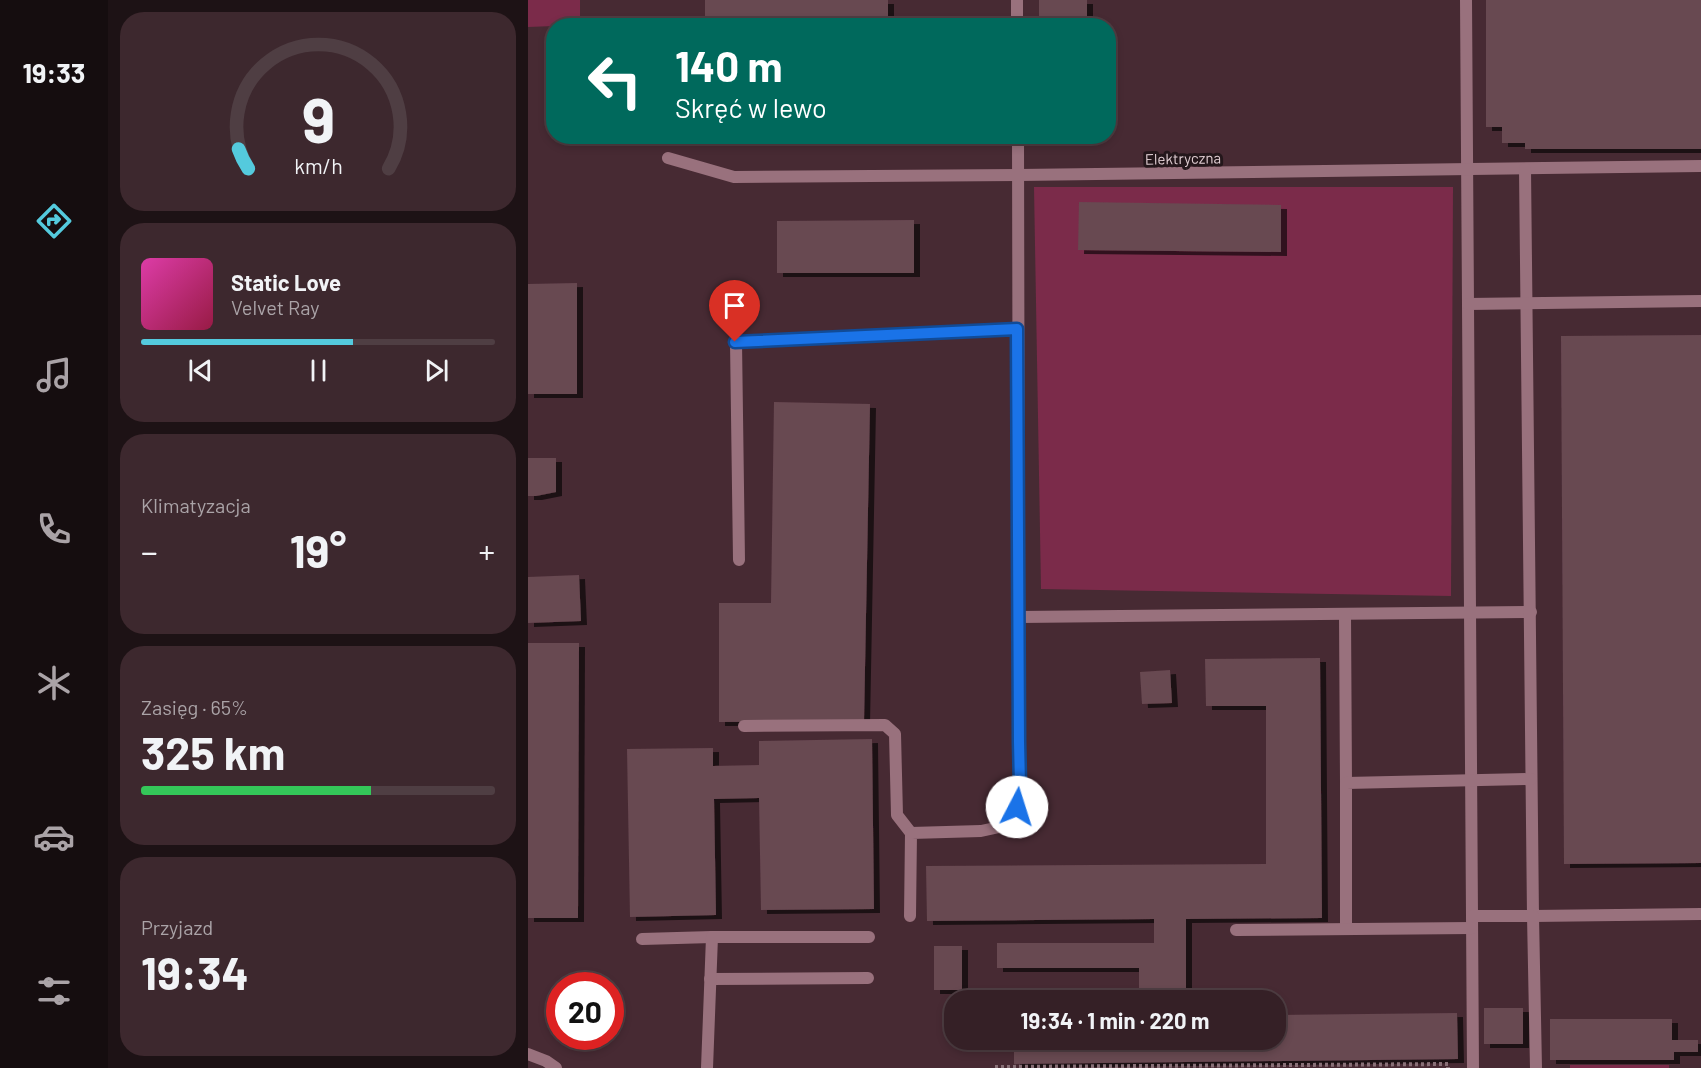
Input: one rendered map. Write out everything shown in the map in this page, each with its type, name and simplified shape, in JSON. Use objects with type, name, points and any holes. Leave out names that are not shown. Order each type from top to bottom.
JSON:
[{"type":"street","points":[[1017,0],[1017,18]]},
{"type":"street","points":[[1467,0],[1473,1068]]},
{"type":"street","points":[[911,833],[981,831],[1004,826],[1017,807],[1020,785],[1018,144]]},
{"type":"street","name":"Elektryczna","points":[[668,158],[734,177],[1701,166]]},
{"type":"street","points":[[1525,169],[1536,1068]]},
{"type":"street","points":[[1468,304],[1701,301]]},
{"type":"street","points":[[739,560],[735,342],[1017,329]]},
{"type":"street","points":[[1019,617],[1531,612]]},
{"type":"street","points":[[1345,614],[1346,929]]},
{"type":"street","points":[[744,726],[885,725],[895,734],[897,815],[911,833],[910,916]]},
{"type":"street","points":[[1346,783],[1531,779]]},
{"type":"street","points":[[1236,930],[1346,929],[1533,916],[1701,914]]},
{"type":"street","points":[[707,1068],[712,937]]},
{"type":"street","points":[[642,939],[869,937]]},
{"type":"street","points":[[710,979],[868,978]]},
{"type":"street","points":[[528,1054],[556,1068]]},
{"type":"path","points":[[995,1067],[1448,1064],[1448,1068]]},
{"type":"shaded area","points":[[528,0],[580,0],[580,18],[546,18],[546,26],[528,27]]},
{"type":"shaded area","points":[[1034,187],[1453,187],[1451,596],[1041,589]]},
{"type":"shaded area","points":[[1570,1065],[1669,1065],[1669,1068],[1570,1068]]},
{"type":"building","points":[[705,0],[888,0],[888,18],[705,18]]},
{"type":"building","points":[[1039,0],[1087,0],[1087,18],[1039,18]]},
{"type":"building","points":[[1486,0],[1701,0],[1701,149],[1525,149],[1525,143],[1502,143],[1502,127],[1486,127]]},
{"type":"building","points":[[1079,202],[1281,205],[1281,252],[1078,250]]},
{"type":"building","points":[[914,220],[914,273],[777,273],[777,221]]},
{"type":"building","points":[[577,283],[577,394],[528,394],[528,284]]},
{"type":"building","points":[[1701,335],[1701,863],[1564,864],[1561,336]]},
{"type":"building","points":[[774,402],[870,404],[864,721],[719,722],[719,603],[771,603]]},
{"type":"building","points":[[528,458],[556,458],[556,492],[528,496]]},
{"type":"building","points":[[579,575],[581,621],[528,623],[528,577]]},
{"type":"building","points":[[528,643],[579,643],[578,918],[528,918]]},
{"type":"building","points":[[1320,658],[1322,918],[1186,919],[1186,990],[1139,990],[1139,968],[997,968],[997,943],[1154,943],[1154,919],[927,921],[926,866],[1266,864],[1266,706],[1206,706],[1205,659]]},
{"type":"building","points":[[1170,670],[1172,703],[1142,704],[1140,672]]},
{"type":"building","points":[[872,739],[874,909],[761,910],[759,798],[714,799],[716,915],[630,917],[627,749],[713,748],[713,766],[759,765],[759,741]]},
{"type":"building","points":[[934,946],[962,946],[962,990],[934,990]]},
{"type":"building","points":[[1484,1008],[1523,1008],[1523,1044],[1484,1044]]},
{"type":"building","points":[[1457,1013],[1458,1059],[1014,1064],[1014,1050],[1286,1050],[1286,1015]]},
{"type":"building","points":[[1550,1019],[1672,1019],[1672,1040],[1698,1040],[1698,1052],[1674,1052],[1674,1060],[1550,1060]]},
{"type":"route","points":[[735,342],[1017,329],[1020,785],[1017,807]]}]
